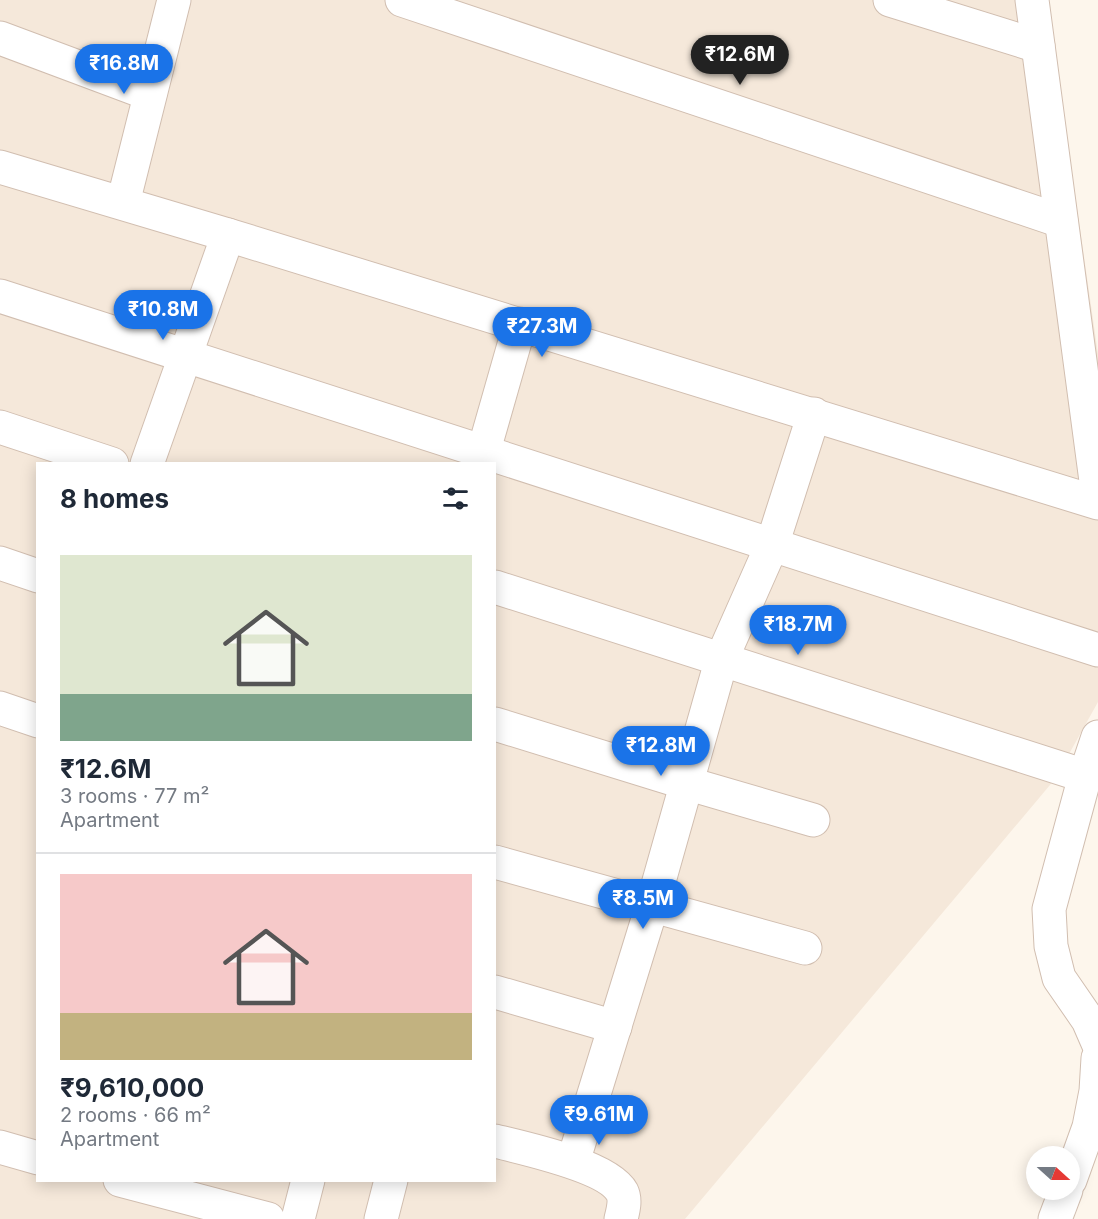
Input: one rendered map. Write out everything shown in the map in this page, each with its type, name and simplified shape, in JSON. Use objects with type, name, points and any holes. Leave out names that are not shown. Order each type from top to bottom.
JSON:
[{"type":"street","points":[[123,203],[174,0]]},
{"type":"street","points":[[402,0],[1061,221]]},
{"type":"street","points":[[890,0],[1038,46]]},
{"type":"street","points":[[1032,0],[1098,496]]},
{"type":"street","points":[[0,38],[150,94]]},
{"type":"street","points":[[0,167],[520,324],[1098,503]]},
{"type":"street","points":[[148,462],[228,235]]},
{"type":"street","points":[[0,296],[185,356],[482,458],[520,324]]},
{"type":"street","points":[[573,1161],[652,906],[722,658],[772,545],[814,414]]},
{"type":"street","points":[[0,427],[106,462]]},
{"type":"street","points":[[496,462],[772,545],[1098,650]]},
{"type":"street","points":[[0,563],[36,575]]},
{"type":"street","points":[[496,587],[1085,776]]},
{"type":"street","points":[[0,708],[36,720]]},
{"type":"street","points":[[496,724],[813,820]]},
{"type":"street","points":[[1098,738],[1085,776],[1049,909],[1051,946],[1059,978],[1088,1020],[1098,1043]]},
{"type":"street","points":[[496,862],[805,948]]},
{"type":"street","points":[[496,992],[615,1027]]},
{"type":"street","points":[[1080,1152],[1089,1127],[1097,1091],[1098,1058]]},
{"type":"street","points":[[496,1141],[573,1161],[614,1183],[623,1193],[624,1204],[621,1219]]},
{"type":"street","points":[[0,1147],[36,1157]]},
{"type":"street","points":[[125,1182],[196,1210],[268,1219]]},
{"type":"street","points":[[298,1219],[307,1182]]},
{"type":"street","points":[[381,1219],[390,1182]]},
{"type":"street","points":[[1055,1219],[1062,1200]]},
{"type":"shaded area","points":[[0,0],[1047,0],[1098,354],[1098,702],[1055,779],[685,1219],[0,1219]]}]
